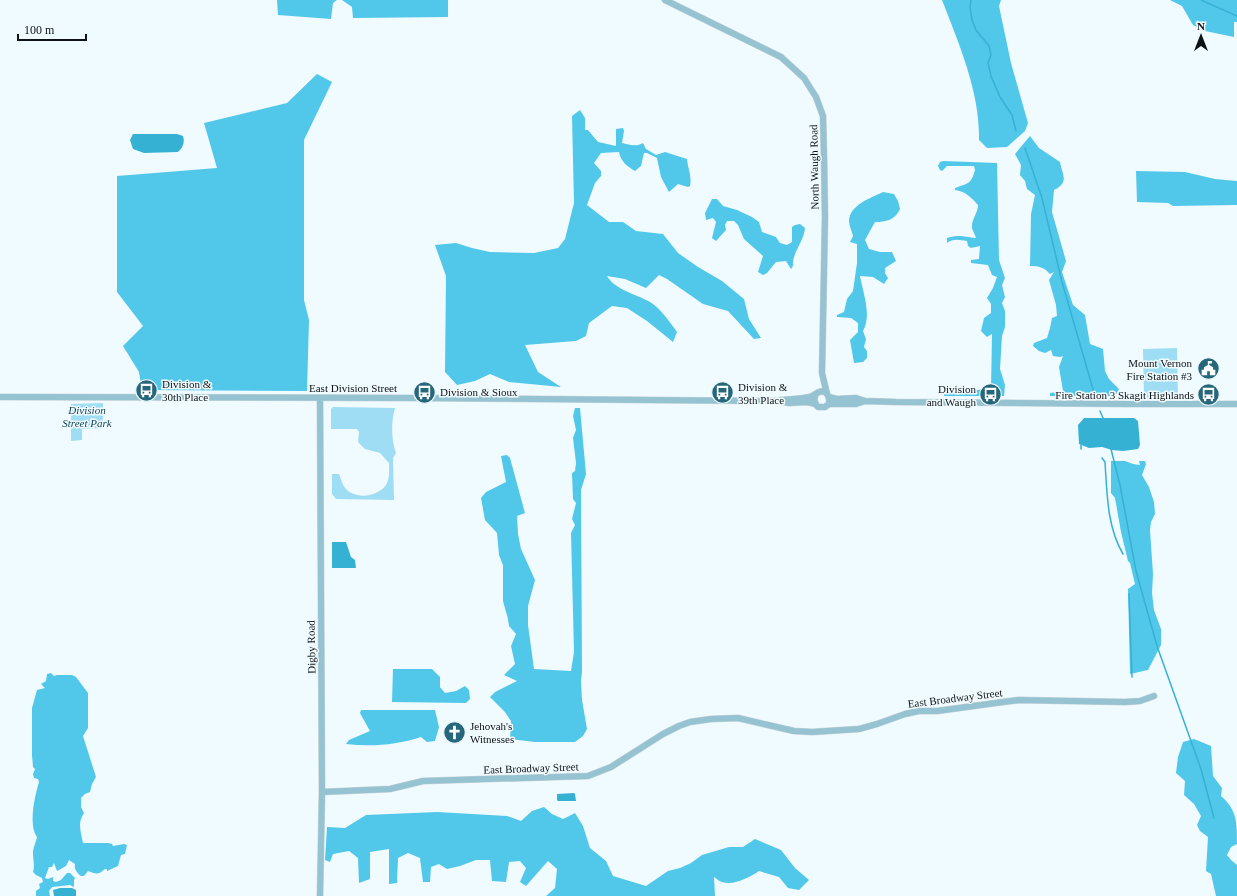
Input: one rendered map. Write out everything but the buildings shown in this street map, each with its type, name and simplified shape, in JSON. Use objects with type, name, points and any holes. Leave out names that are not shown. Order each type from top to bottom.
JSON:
[{"type":"street","name":"North Waugh Road","points":[[665,0],[781,57],[804,78],[816,97],[823,116],[825,218],[821,376],[828,398]]},
{"type":"street","points":[[828,398],[825,407],[822,408],[816,404],[814,400],[816,394],[822,392],[828,398],[856,398],[865,401],[1237,404]]},
{"type":"street","name":"East Division Street","points":[[0,397],[778,401],[811,397],[816,394]]},
{"type":"street","name":"Digby Road","points":[[320,398],[322,792],[320,896]]},
{"type":"street","name":"East Division Street","points":[[778,401],[789,403],[807,402],[816,404]]},
{"type":"street","name":"East Broadway Street","points":[[322,792],[390,789],[423,781],[588,776],[611,767],[663,734],[679,726],[690,722],[710,719],[738,718],[794,731],[842,731],[859,730],[905,714],[919,711],[937,711],[1019,700],[1125,702],[1140,701],[1154,696]]},
{"type":"green space","points":[[1177,348],[1178,399],[1144,399],[1143,349]]},
{"type":"green space","name":"Division Street Park","points":[[103,403],[103,428],[82,429],[82,440],[71,441],[71,404]]},
{"type":"green space","points":[[333,407],[395,408],[392,430],[396,453],[393,458],[394,500],[336,499],[332,494],[332,474],[339,474],[342,483],[349,492],[366,496],[382,489],[386,485],[389,477],[389,463],[380,453],[365,449],[358,442],[359,432],[357,429],[331,429],[331,409]]},
{"type":"shaded area","points":[[277,0],[337,0],[333,3],[331,19],[278,15]]},
{"type":"shaded area","points":[[342,0],[448,0],[448,17],[353,18],[352,7]]},
{"type":"shaded area","points":[[942,0],[1001,0],[999,6],[1011,63],[1028,123],[1025,131],[1007,147],[987,148],[979,140],[976,104],[972,86],[967,68]]},
{"type":"shaded area","points":[[1170,0],[1237,0],[1237,22],[1234,22],[1234,37],[1205,31],[1193,25],[1182,6]]},
{"type":"shaded area","points":[[317,74],[332,82],[304,140],[304,300],[309,320],[307,391],[142,390],[139,372],[123,346],[143,326],[117,292],[117,176],[217,168],[204,123],[287,103]]},
{"type":"shaded area","points":[[580,110],[585,118],[585,130],[588,130],[598,142],[616,146],[616,129],[623,128],[622,143],[636,145],[643,143],[646,149],[656,155],[665,152],[687,159],[691,179],[690,186],[688,187],[678,184],[669,192],[661,177],[657,158],[644,153],[641,166],[635,171],[625,163],[619,152],[601,153],[594,163],[601,171],[601,176],[595,183],[587,205],[609,222],[623,222],[636,231],[663,234],[678,253],[722,281],[744,299],[749,319],[761,338],[754,339],[728,311],[703,304],[659,275],[646,288],[625,279],[607,276],[615,285],[650,302],[658,308],[677,332],[673,342],[647,321],[627,308],[612,306],[589,323],[586,336],[576,341],[525,345],[538,372],[561,387],[509,382],[490,374],[475,381],[457,385],[445,372],[446,276],[435,245],[456,243],[490,252],[534,253],[558,248],[565,239],[574,203],[572,116]]},
{"type":"shaded area","points":[[133,134],[177,134],[183,136],[184,143],[178,152],[144,153],[133,149],[130,140]]},
{"type":"shaded area","points":[[1030,136],[1039,148],[1060,162],[1064,179],[1062,184],[1054,190],[1052,212],[1066,261],[1062,272],[1073,305],[1085,315],[1090,344],[1103,349],[1105,371],[1109,379],[1119,389],[1115,396],[1050,396],[1050,393],[1063,391],[1059,367],[1063,356],[1053,356],[1051,350],[1045,353],[1039,351],[1033,346],[1034,343],[1047,338],[1052,318],[1057,316],[1056,305],[1049,280],[1054,272],[1050,274],[1041,267],[1030,266],[1031,214],[1035,195],[1027,189],[1025,181],[1020,175],[1021,165],[1015,154]]},
{"type":"shaded area","points":[[940,162],[997,163],[999,260],[1005,278],[1002,285],[1005,297],[1002,303],[1005,311],[1005,327],[1002,336],[1000,369],[1005,385],[1004,396],[944,396],[945,392],[991,389],[992,334],[987,337],[981,331],[984,318],[991,313],[991,304],[987,298],[997,277],[992,275],[988,265],[971,263],[971,260],[979,259],[980,246],[971,248],[968,246],[967,241],[959,240],[952,240],[947,243],[947,238],[955,236],[976,238],[972,225],[978,205],[965,193],[955,190],[955,188],[971,181],[975,170],[974,166],[947,166],[942,171],[938,166]]},
{"type":"shaded area","points":[[1136,171],[1185,172],[1215,179],[1237,181],[1237,205],[1173,206],[1168,203],[1137,202]]},
{"type":"shaded area","points":[[883,192],[894,194],[900,209],[896,216],[890,220],[875,222],[865,240],[869,249],[880,252],[892,252],[896,261],[885,268],[885,273],[888,278],[884,284],[873,277],[860,276],[867,311],[866,325],[863,331],[866,339],[864,347],[867,351],[867,358],[863,362],[854,363],[850,340],[858,332],[858,323],[851,318],[837,317],[837,315],[844,312],[847,299],[853,291],[857,263],[857,244],[850,242],[853,236],[849,225],[850,215],[857,206]]},
{"type":"shaded area","points":[[712,199],[717,199],[723,206],[737,210],[752,217],[759,222],[762,232],[776,237],[780,243],[787,245],[792,242],[792,227],[795,225],[800,224],[805,228],[803,238],[794,256],[793,266],[791,269],[786,261],[776,262],[767,273],[763,275],[758,272],[763,256],[744,239],[738,225],[734,221],[727,221],[725,225],[726,230],[716,241],[712,238],[716,222],[713,218],[706,220],[705,213]]},
{"type":"shaded area","points":[[575,408],[580,408],[586,474],[581,490],[581,681],[582,700],[587,729],[583,736],[575,742],[535,742],[510,739],[511,721],[505,712],[490,697],[495,692],[517,681],[504,675],[515,664],[511,646],[516,634],[509,626],[503,601],[503,565],[499,555],[497,533],[485,520],[481,498],[486,492],[506,482],[501,456],[507,455],[510,458],[525,513],[517,516],[521,549],[535,580],[528,606],[528,625],[534,669],[571,671],[574,652],[571,533],[575,525],[572,519],[576,503],[573,499],[572,473],[575,471],[576,463],[573,438],[576,430],[573,416]]},
{"type":"shaded area","points":[[1084,418],[1134,418],[1138,421],[1140,445],[1138,449],[1123,451],[1102,447],[1089,448],[1079,444],[1078,425]]},
{"type":"shaded area","points":[[1111,461],[1125,461],[1140,465],[1139,461],[1145,461],[1146,464],[1142,475],[1149,487],[1154,502],[1155,514],[1151,522],[1150,530],[1153,574],[1152,593],[1154,610],[1161,629],[1161,645],[1148,670],[1130,674],[1128,589],[1135,584],[1121,532],[1115,498],[1111,493]]},
{"type":"shaded area","points":[[332,542],[346,542],[351,557],[355,560],[356,568],[332,568]]},
{"type":"shaded area","points":[[393,669],[432,669],[440,677],[440,687],[445,693],[456,691],[465,686],[469,690],[470,699],[466,703],[392,702]]},
{"type":"shaded area","points":[[51,673],[54,676],[72,675],[76,677],[88,693],[88,728],[83,736],[96,777],[90,792],[81,798],[81,807],[84,813],[80,824],[83,843],[108,843],[112,844],[113,846],[124,844],[127,845],[125,854],[121,855],[118,866],[107,871],[107,869],[105,869],[99,873],[88,871],[84,876],[81,876],[76,871],[75,864],[69,860],[66,866],[57,871],[54,863],[52,867],[49,867],[45,878],[48,879],[53,877],[53,881],[56,882],[61,880],[67,873],[70,873],[75,878],[74,887],[70,885],[52,887],[49,891],[50,896],[36,896],[36,891],[40,888],[39,884],[43,882],[42,878],[33,872],[33,851],[37,837],[34,832],[33,810],[39,782],[38,779],[34,778],[33,774],[35,769],[33,767],[32,755],[32,708],[37,690],[45,688],[41,684],[46,681],[47,674]]},
{"type":"shaded area","points":[[361,710],[435,710],[439,727],[435,741],[427,742],[421,737],[384,745],[346,744],[349,740],[370,731],[360,713]]},
{"type":"shaded area","points":[[1194,739],[1211,746],[1213,776],[1222,788],[1221,796],[1230,806],[1235,817],[1237,844],[1231,847],[1227,855],[1237,865],[1237,896],[1216,896],[1211,874],[1206,871],[1208,837],[1200,831],[1197,825],[1201,816],[1194,804],[1184,795],[1185,781],[1176,773],[1178,757],[1183,742]]},
{"type":"shaded area","points":[[574,793],[576,801],[557,800],[557,794]]},
{"type":"shaded area","points":[[544,807],[552,814],[563,819],[575,813],[583,826],[590,848],[606,861],[613,876],[646,886],[668,871],[691,863],[702,855],[729,847],[743,847],[755,839],[781,850],[795,868],[809,880],[799,890],[788,888],[779,877],[759,871],[747,878],[732,883],[721,882],[714,877],[715,896],[546,896],[555,888],[557,869],[548,861],[526,886],[520,882],[526,868],[520,861],[509,862],[506,882],[492,881],[490,860],[476,860],[447,869],[439,864],[431,867],[430,882],[423,882],[420,858],[408,853],[398,858],[397,883],[389,884],[389,849],[370,852],[370,879],[359,883],[358,858],[349,851],[333,854],[330,862],[325,860],[327,827],[345,828],[366,815],[437,812],[507,816],[521,821],[532,811]]},
{"type":"shaded area","points":[[60,888],[72,888],[76,890],[76,896],[54,896],[53,890]]},
{"type":"waterway","points":[[971,0],[970,7],[972,20],[976,30],[989,46],[991,55],[988,63],[991,76],[1000,97],[1012,115],[1016,131]]},
{"type":"waterway","points":[[1201,0],[1237,16]]},
{"type":"waterway","points":[[1025,148],[1042,198],[1062,282],[1095,396]]},
{"type":"waterway","points":[[1100,411],[1103,418]]},
{"type":"waterway","points":[[1111,449],[1120,485],[1136,571],[1157,646],[1201,769],[1214,818]]},
{"type":"waterway","points":[[1102,458],[1105,462],[1107,498],[1111,521],[1114,533],[1123,554]]},
{"type":"waterway","points":[[1129,594],[1132,677]]},
{"type":"place","name":"Mount Vernon Fire Station #3","points":[[1208,369]]},
{"type":"place","name":"Division & 30th Place","points":[[146,390]]},
{"type":"place","name":"Division & Sioux","points":[[424,392]]},
{"type":"place","name":"Division & 39th Place","points":[[723,393]]},
{"type":"place","name":"Division and Waugh","points":[[991,395]]},
{"type":"place","name":"Fire Station 3 Skagit Highlands","points":[[1209,395]]},
{"type":"place","name":"Jehovah's Witnesses","points":[[455,732]]}]
